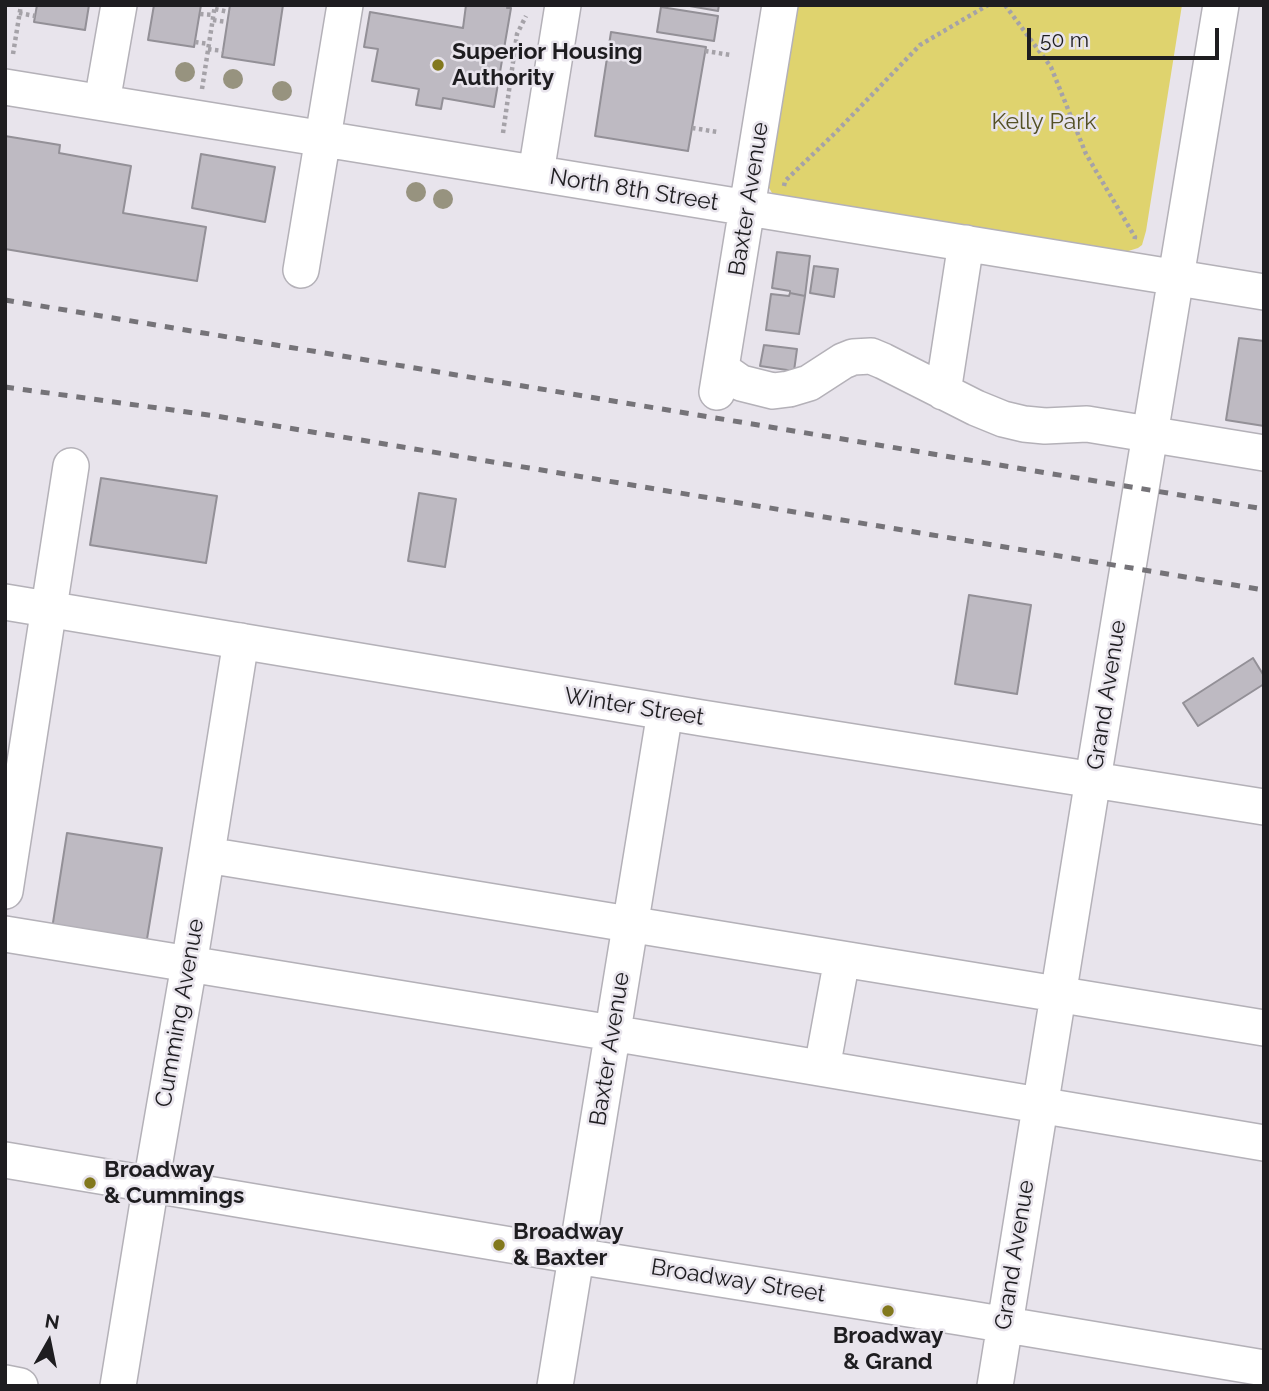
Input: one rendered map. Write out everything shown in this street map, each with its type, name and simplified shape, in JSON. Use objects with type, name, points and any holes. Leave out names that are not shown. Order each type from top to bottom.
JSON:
[{"type":"street","points":[[103,102],[119,5]]},
{"type":"street","points":[[300,270],[345,5]]},
{"type":"street","points":[[536,173],[563,5]]},
{"type":"street","name":"Baxter Avenue","points":[[780,5],[719,381],[773,391],[789,389],[809,383],[843,361],[871,356],[943,392]]},
{"type":"street","name":"Grand Avenue","points":[[995,1386],[1221,5]]},
{"type":"street","name":"North 8th Street","points":[[9,70],[103,102],[1264,292]]},
{"type":"street","points":[[966,243],[943,392],[1003,419],[1024,424],[1087,424],[1264,453]]},
{"type":"street","points":[[5,891],[11,820],[71,466]]},
{"type":"street","name":"Winter Street","points":[[5,602],[665,712],[1264,807]]},
{"type":"street","name":"Cumming Avenue","points":[[118,1386],[241,641]]},
{"type":"street","name":"Baxter Avenue","points":[[555,1386],[665,712]]},
{"type":"street","points":[[207,855],[1264,1028]]},
{"type":"street","points":[[5,934],[1264,1143]]},
{"type":"street","points":[[822,1068],[842,959]]},
{"type":"street","name":"Broadway Street","points":[[5,1160],[1264,1368]]},
{"type":"street","points":[[5,1383],[20,1386]]},
{"type":"path","points":[[9,70],[21,5]]},
{"type":"path","points":[[785,181],[920,45],[988,5]]},
{"type":"path","points":[[1005,5],[1051,67],[1086,154],[1135,237]]},
{"type":"path","points":[[200,14],[229,12]]},
{"type":"path","points":[[19,13],[35,16]]},
{"type":"path","points":[[214,13],[227,22]]},
{"type":"path","points":[[197,118],[214,13]]},
{"type":"path","points":[[503,133],[517,34],[526,16]]},
{"type":"path","points":[[195,42],[223,51]]},
{"type":"path","points":[[705,51],[731,55]]},
{"type":"path","points":[[692,128],[718,132]]},
{"type":"green space","name":"Kelly Park","points":[[793,5],[1182,5],[1142,245],[1122,253],[776,197],[768,186]]},
{"type":"building","points":[[37,5],[89,5],[85,30],[34,22]]},
{"type":"building","points":[[154,5],[201,5],[194,47],[148,40]]},
{"type":"building","points":[[230,5],[283,5],[274,65],[222,57]]},
{"type":"building","name":"Superior Housing Authority","points":[[466,5],[508,5],[507,8],[511,8],[494,107],[443,98],[441,109],[416,105],[419,89],[372,81],[378,49],[364,47],[370,12],[463,28]]},
{"type":"building","points":[[684,5],[719,5],[718,11]]},
{"type":"building","points":[[661,7],[718,16],[714,41],[657,32]]},
{"type":"building","points":[[611,32],[706,47],[688,151],[595,136]]},
{"type":"building","points":[[5,136],[60,145],[59,153],[131,166],[123,213],[206,227],[197,281],[5,249]]},
{"type":"building","points":[[201,154],[275,167],[265,222],[192,208]]},
{"type":"building","points":[[777,252],[810,256],[805,296],[772,288]]},
{"type":"building","points":[[814,266],[838,269],[834,297],[810,293]]},
{"type":"building","points":[[790,293],[805,296],[799,334],[766,330],[771,294],[789,296]]},
{"type":"building","points":[[1239,338],[1264,341],[1264,426],[1226,420]]},
{"type":"building","points":[[764,345],[797,349],[794,371],[760,366]]},
{"type":"building","points":[[101,478],[217,496],[206,563],[90,545]]},
{"type":"building","points":[[419,493],[456,499],[445,567],[408,561]]},
{"type":"building","points":[[969,595],[1031,605],[1017,694],[955,684]]},
{"type":"building","points":[[1253,658],[1264,676],[1264,684],[1198,726],[1183,703]]},
{"type":"building","points":[[67,833],[162,848],[146,945],[52,929]]},
{"type":"railway","points":[[5,300],[1264,509]]},
{"type":"railway","points":[[5,387],[216,416],[1264,590]]},
{"type":"place","name":"Superior Housing Authority","points":[[438,65]]},
{"type":"place","name":"Broadway & Cummings","points":[[90,1183]]},
{"type":"place","name":"Broadway & Baxter","points":[[499,1245]]},
{"type":"place","name":"Broadway & Grand","points":[[888,1311]]}]
